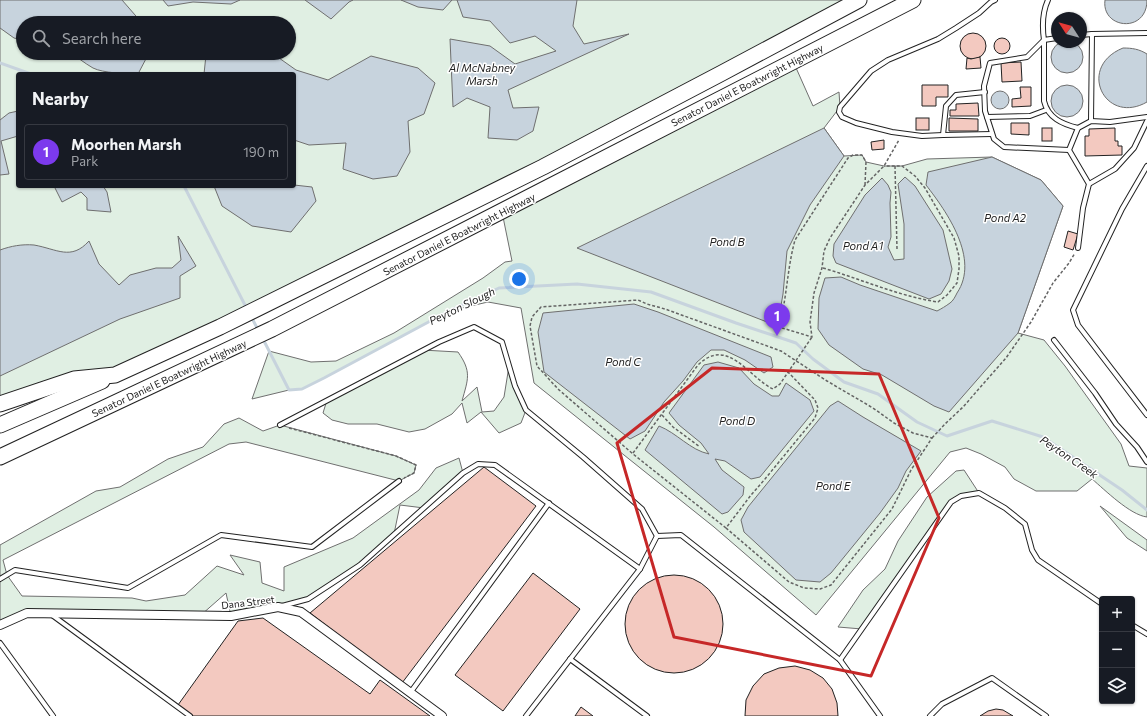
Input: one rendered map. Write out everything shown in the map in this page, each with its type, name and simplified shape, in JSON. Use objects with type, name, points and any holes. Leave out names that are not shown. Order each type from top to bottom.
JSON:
[{"type":"highway","points":[[0,425],[263,306],[555,160],[859,0]]},
{"type":"highway","name":"Senator Daniel E Boatwright Highway","points":[[0,457],[272,329],[913,0]]},
{"type":"highway","points":[[0,404],[74,379],[115,374]]},
{"type":"highway","points":[[0,467],[101,410]]},
{"type":"street","name":"Dana Street","points":[[0,625],[27,613],[231,616],[278,608],[300,612],[442,716]]},
{"type":"lane","points":[[992,134],[922,136],[903,134],[848,120],[842,117],[839,112],[840,107],[871,71],[888,60],[938,39],[979,13],[995,0]]},
{"type":"lane","points":[[1048,0],[1044,9],[1042,29],[1044,40],[1044,102],[1046,110],[1065,125],[1078,128]]},
{"type":"lane","points":[[1087,34],[1147,33]]},
{"type":"lane","points":[[1091,121],[1092,34]]},
{"type":"lane","points":[[1051,39],[1044,40],[1027,57],[990,64],[984,86],[985,111],[994,139],[1004,147],[1069,150]]},
{"type":"lane","points":[[943,135],[946,106],[956,95],[985,92]]},
{"type":"lane","points":[[987,117],[1030,116],[1046,110]]},
{"type":"lane","points":[[1069,150],[1078,128],[1091,121],[1110,122],[1147,117]]},
{"type":"lane","points":[[1088,184],[1115,169],[1134,148],[1147,121]]},
{"type":"lane","points":[[1069,150],[1088,184],[1083,208],[1078,248]]},
{"type":"lane","points":[[1147,166],[1122,209],[1073,310],[1078,325],[1147,415]]},
{"type":"lane","points":[[280,425],[439,342],[474,328],[502,342],[515,386],[526,410],[583,457],[642,509],[657,536]]},
{"type":"lane","points":[[1054,340],[1095,393],[1116,424],[1137,447],[1147,462]]},
{"type":"lane","points":[[278,608],[308,599],[360,565],[463,473],[478,464],[495,464],[640,569]]},
{"type":"lane","points":[[0,579],[15,570],[128,588],[221,535],[312,547],[399,481]]},
{"type":"lane","points":[[840,660],[951,502],[961,496],[979,493],[1005,508],[1025,524],[1032,550],[1038,560],[1099,602]]},
{"type":"lane","points":[[410,693],[549,504]]},
{"type":"lane","points":[[657,536],[681,535],[840,660],[880,716]]},
{"type":"lane","points":[[526,716],[640,569],[657,536]]},
{"type":"lane","points":[[50,613],[190,716]]},
{"type":"lane","points":[[1135,627],[1147,634]]},
{"type":"lane","points":[[0,643],[53,716]]},
{"type":"lane","points":[[570,659],[647,716]]},
{"type":"lane","points":[[930,716],[942,704],[992,678],[1046,716]]},
{"type":"path","points":[[633,454],[698,365],[712,355],[718,355],[739,362],[750,370],[764,384],[773,389],[780,384],[812,337],[810,322],[814,293],[822,268],[824,251],[830,238],[865,185],[884,166],[903,134]]},
{"type":"path","points":[[812,337],[779,327],[783,312],[791,254],[795,240],[848,158],[853,155],[862,155],[866,162],[865,185]]},
{"type":"path","points":[[822,268],[921,299],[938,302],[947,295],[956,283],[959,269],[959,256],[954,238],[925,188],[916,176],[902,166],[884,166]]},
{"type":"path","points":[[895,166],[897,248]]},
{"type":"path","points":[[932,438],[913,433],[894,423],[873,408],[827,382],[781,351],[638,300],[541,307],[532,317],[530,326],[537,366],[558,389],[633,454],[726,528],[789,582],[804,588],[820,589],[831,586],[892,510],[911,470],[932,438],[963,407],[1006,358],[1031,322],[1053,283],[1069,263],[1078,248]]},
{"type":"path","points":[[726,528],[750,495],[815,418],[818,408],[815,400],[788,372]]},
{"type":"path","points":[[662,415],[673,427],[700,447]]},
{"type":"path","points":[[280,425],[396,456],[416,465],[414,473],[399,481]]},
{"type":"highlighted area","points":[[712,368],[879,374],[939,518],[871,676],[674,637],[617,443]]},
{"type":"green space","points":[[0,0],[859,0],[115,375],[0,404]]},
{"type":"green space","points":[[793,61],[813,106],[839,92],[840,107],[824,128],[844,156],[862,155],[866,162],[884,166],[902,166],[927,159],[992,157],[1041,180],[1063,206],[1018,333],[1044,340],[1065,366],[1121,444],[1129,466],[1147,468],[1147,517],[1133,512],[1092,479],[1077,491],[1036,491],[1014,479],[1005,467],[981,454],[966,448],[950,452],[816,615],[714,527],[534,383],[521,308],[488,302],[449,311],[302,389],[289,390],[252,399],[269,351],[311,362],[336,361],[394,333],[483,278],[505,262],[512,261],[502,212]]},
{"type":"green space","points":[[422,350],[458,352],[465,365],[468,376],[462,401],[477,387],[482,412],[494,411],[504,397],[509,366],[526,410],[521,423],[499,433],[481,412],[467,423],[462,403],[452,414],[425,429],[409,432],[377,424],[348,424],[332,420],[323,413],[327,400]]},
{"type":"green space","points":[[239,418],[263,431],[280,425],[396,456],[416,465],[414,473],[399,481],[246,442],[229,444],[3,560],[7,575],[22,596],[132,598],[146,601],[185,595],[217,566],[244,575],[230,555],[260,562],[262,583],[284,591],[284,567],[353,538],[419,490],[436,468],[459,458],[463,473],[424,508],[400,505],[394,534],[360,565],[308,599],[231,616],[226,593],[201,615],[27,613],[0,625],[0,545],[96,491],[120,487],[168,459],[203,447],[224,424]]},
{"type":"green space","points":[[964,470],[979,493],[961,496],[951,502],[862,629],[838,627],[863,590],[885,569],[898,541],[927,497],[956,471]]},
{"type":"green space","points":[[1100,506],[1147,540],[1147,551],[1127,538]]},
{"type":"water","points":[[0,0],[122,0],[136,16],[16,16],[16,38],[0,28]]},
{"type":"water","points":[[163,0],[240,0],[231,4],[193,2],[168,6]]},
{"type":"water","points":[[305,0],[353,0],[331,19]]},
{"type":"water","points":[[401,0],[452,0],[443,10],[418,7]]},
{"type":"water","name":"Al McNabney Marsh","points":[[457,0],[577,0],[573,26],[584,44],[629,34],[508,90],[513,108],[539,107],[533,131],[517,140],[488,138],[490,107],[467,98],[453,107],[450,39],[490,46],[515,64],[556,51],[535,36],[510,43],[490,21],[463,17]]},
{"type":"water","points":[[1105,0],[1147,0],[1145,11],[1140,18],[1133,23],[1124,24],[1117,22],[1110,17],[1106,10]]},
{"type":"water","points":[[1053,48],[1081,48],[1083,60],[1079,69],[1070,73],[1064,73],[1055,69],[1051,60]]},
{"type":"water","points":[[1123,48],[1135,49],[1147,54],[1147,102],[1132,107],[1119,106],[1109,100],[1102,91],[1099,80],[1101,68],[1109,57]]},
{"type":"water","points":[[371,56],[418,68],[435,83],[424,114],[408,121],[410,152],[397,176],[373,179],[343,169],[346,143],[309,145],[296,141],[296,72],[204,72],[205,60],[282,60],[296,70],[328,80]]},
{"type":"water","points":[[81,60],[145,60],[139,72],[109,72],[93,68]]},
{"type":"water","points":[[1064,85],[1070,85],[1079,89],[1083,101],[1079,113],[1070,117],[1064,117],[1055,113],[1051,104],[1051,98],[1055,89]]},
{"type":"water","points":[[1000,91],[1006,94],[1009,100],[1006,106],[1000,109],[994,106],[991,100],[994,94]]},
{"type":"water","points":[[16,111],[16,137],[1,141],[9,174],[0,175],[0,120],[9,113]]},
{"type":"water","name":"Pond B","points":[[824,128],[844,156],[810,205],[787,251],[780,311],[767,322],[577,248]]},
{"type":"water","name":"Pond A2","points":[[992,157],[1041,180],[1063,206],[1018,333],[949,412],[934,406],[882,375],[863,369],[829,345],[818,329],[819,298],[825,278],[841,277],[937,311],[951,302],[963,280],[965,266],[963,251],[951,222],[943,208],[926,185],[928,172]]},
{"type":"water","name":"Pond A1","points":[[905,177],[915,186],[943,230],[952,269],[949,281],[941,294],[929,299],[836,263],[833,256],[834,244],[865,195],[882,178],[888,185],[891,192],[891,237],[888,247],[894,260],[904,259],[904,224],[898,184]]},
{"type":"water","points":[[296,185],[312,187],[316,201],[291,232],[252,226],[222,206],[215,188],[296,188]]},
{"type":"water","points":[[55,188],[104,188],[107,192],[111,212],[87,210],[87,198],[81,192],[62,202]]},
{"type":"water","points":[[178,236],[196,266],[180,276],[180,298],[120,319],[0,376],[0,250],[8,247],[34,245],[57,251],[70,252],[76,251],[89,241],[99,264],[119,285],[130,275],[156,268],[172,268],[181,260]]},
{"type":"water","name":"Pond C","points":[[634,304],[771,357],[773,367],[764,373],[745,360],[724,350],[711,350],[697,362],[683,381],[664,402],[645,431],[630,439],[544,372],[538,332],[543,313]]},
{"type":"water","name":"Pond D","points":[[718,362],[739,368],[754,384],[772,396],[779,396],[786,383],[810,400],[814,411],[760,477],[751,479],[725,461],[715,459],[722,470],[744,487],[743,495],[728,512],[722,514],[645,450],[659,426],[696,449],[709,454],[701,443],[679,425],[669,413],[704,365]]},
{"type":"water","name":"Pond E","points":[[838,401],[921,451],[906,471],[898,488],[880,513],[831,573],[820,582],[796,580],[744,532],[741,520],[748,507],[830,406]]},
{"type":"building","points":[[973,33],[982,37],[986,46],[982,55],[973,59],[964,55],[960,46],[964,37]]},
{"type":"building","points":[[1002,38],[1009,43],[1010,46],[1005,53],[1002,54],[995,49],[994,46],[999,39]]},
{"type":"building","points":[[980,57],[981,68],[966,69],[967,58],[971,59]]},
{"type":"building","points":[[1021,62],[1022,81],[1002,82],[1001,63]]},
{"type":"building","points":[[922,85],[948,85],[948,97],[936,97],[936,106],[922,106]]},
{"type":"building","points":[[1020,87],[1031,87],[1031,106],[1012,107],[1012,99],[1021,98]]},
{"type":"building","points":[[978,103],[979,116],[950,116],[950,110],[956,110],[956,104]]},
{"type":"building","points":[[916,118],[929,118],[929,130],[916,130]]},
{"type":"building","points":[[949,118],[978,119],[978,131],[949,131]]},
{"type":"building","points":[[1011,123],[1029,123],[1029,135],[1011,134]]},
{"type":"building","points":[[1042,128],[1052,128],[1052,141],[1042,141]]},
{"type":"building","points":[[1115,128],[1115,141],[1118,141],[1118,146],[1122,146],[1122,155],[1085,156],[1085,136],[1089,136],[1089,129]]},
{"type":"building","points":[[884,140],[884,149],[872,150],[871,142]]},
{"type":"building","points":[[1068,231],[1078,234],[1073,250],[1064,247]]},
{"type":"building","points":[[484,467],[536,506],[402,683],[310,613]]},
{"type":"building","points":[[533,573],[580,609],[503,711],[455,675]]},
{"type":"building","points":[[674,575],[693,579],[708,590],[719,605],[723,624],[719,643],[708,658],[693,669],[674,673],[655,669],[640,658],[629,643],[625,624],[629,605],[640,590],[655,579]]},
{"type":"building","points":[[263,618],[370,694],[380,680],[430,716],[193,716],[178,705],[238,621]]},
{"type":"building","points":[[795,666],[810,670],[823,678],[832,689],[837,703],[838,716],[745,716],[746,700],[753,686],[764,674],[779,668]]},
{"type":"building","points":[[581,707],[593,716],[575,716]]},
{"type":"building","points":[[996,709],[1003,710],[1013,716],[980,716],[988,711]]},
{"type":"waterway","name":"Peyton Slough","points":[[0,63],[25,72]]},
{"type":"waterway","name":"Peyton Slough","points":[[185,188],[247,309]]},
{"type":"waterway","name":"Peyton Slough","points":[[263,339],[289,390],[302,389],[449,311],[499,288],[577,284],[651,292],[796,343],[813,359],[844,382],[878,394],[917,422],[947,436],[992,421],[1043,437],[1122,490],[1147,510]]},
{"type":"waterway","name":"Peyton Slough","points":[[251,316],[258,330]]},
{"type":"place","name":"Moorhen Marsh","points":[[777,336]]},
{"type":"water label","name":"Peyton Creek","points":[[1069,457]]}]
